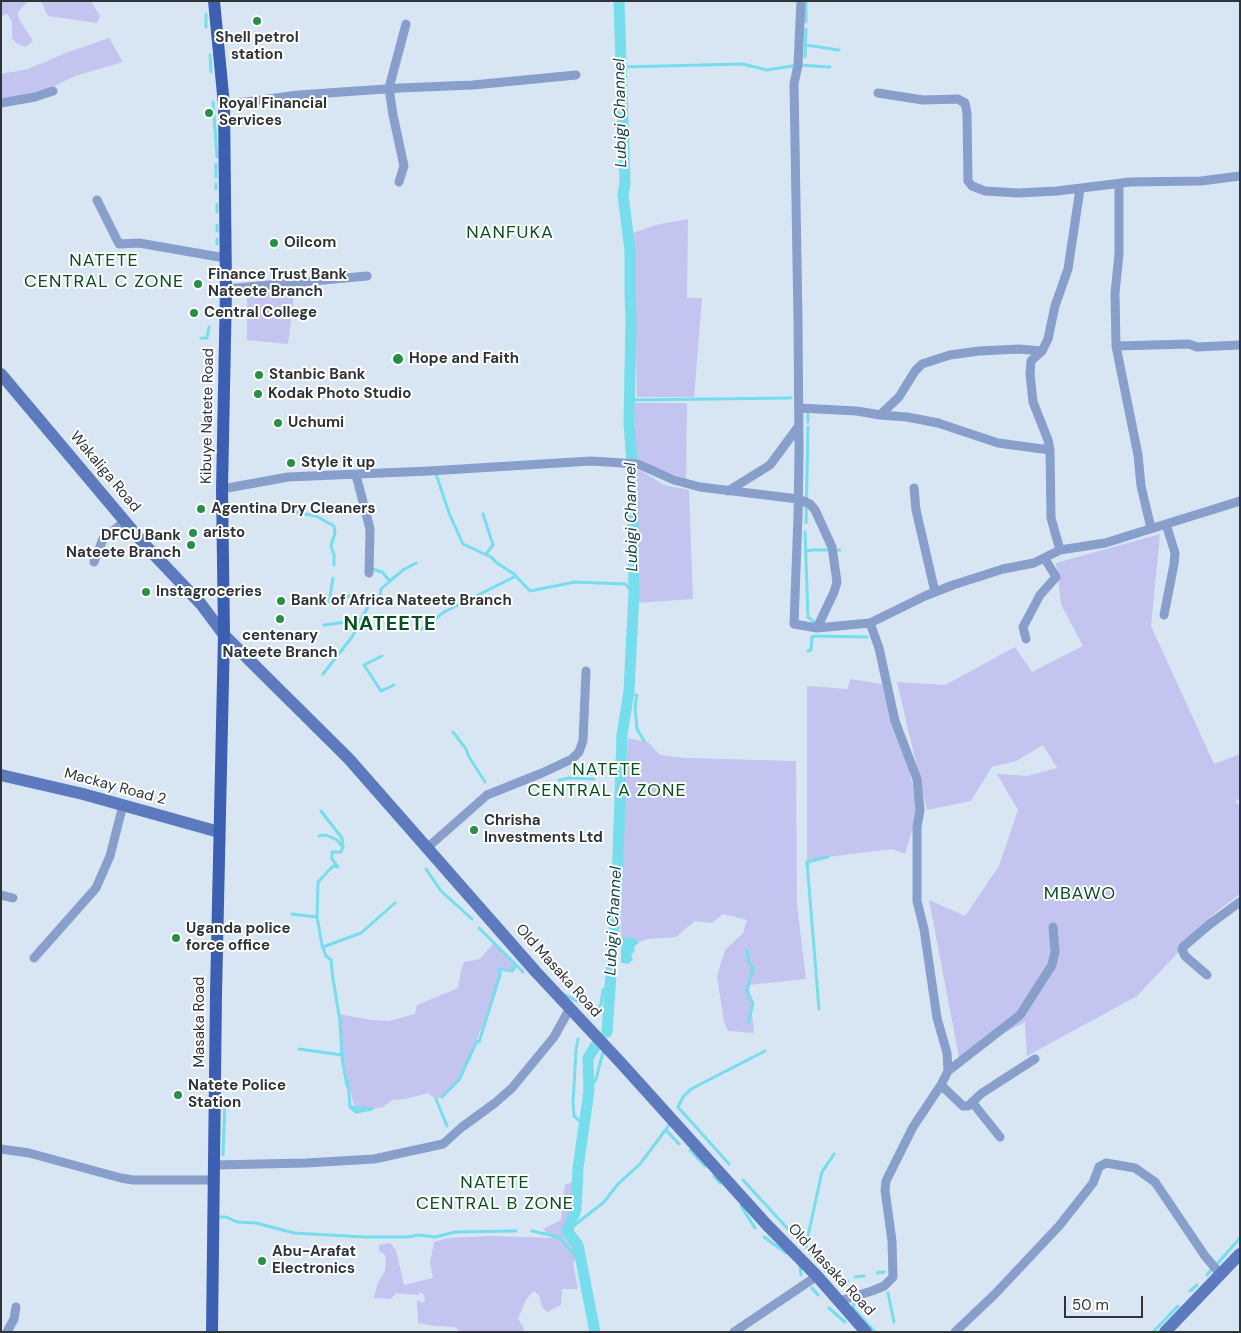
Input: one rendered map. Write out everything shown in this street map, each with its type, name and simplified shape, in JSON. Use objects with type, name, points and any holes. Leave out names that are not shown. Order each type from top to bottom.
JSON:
[{"type":"main road","name":"Kibuye Natete Road","points":[[214,1],[224,105],[226,258],[222,489],[224,635],[219,832]]},
{"type":"main road","name":"Wakaliga Road","points":[[1,374],[144,544],[201,604],[224,635]]},
{"type":"main road","name":"Old Masaka Road","points":[[224,635],[349,759],[530,965],[767,1225],[817,1276],[866,1332]]},
{"type":"main road","name":"Mackay Road 2","points":[[1,775],[83,794],[219,832]]},
{"type":"main road","name":"Masaka Road","points":[[212,1332],[219,832]]},
{"type":"main road","points":[[1165,1332],[1240,1254]]},
{"type":"street","points":[[801,1],[798,65],[794,84],[799,408],[794,624],[817,628],[870,623],[935,592],[998,571],[1034,564],[1060,550],[1105,543],[1240,501]]},
{"type":"street","points":[[399,182],[404,166],[389,88],[406,24]]},
{"type":"street","points":[[224,105],[298,95],[389,88],[473,85],[576,75]]},
{"type":"street","points":[[1,103],[35,97],[53,91]]},
{"type":"street","points":[[878,93],[923,100],[958,99],[965,103],[967,113],[968,181],[972,186],[985,191],[1018,192],[1080,189],[1119,184],[1201,181],[1240,176]]},
{"type":"street","points":[[1119,184],[1120,254],[1115,293],[1116,346],[1138,455],[1141,486],[1151,528]]},
{"type":"street","points":[[1060,550],[1051,518],[1050,450],[1033,402],[1030,374],[1032,361],[1042,351],[1048,339],[1055,306],[1068,269],[1080,189]]},
{"type":"street","points":[[96,200],[119,244],[139,243],[226,258]]},
{"type":"street","points":[[226,289],[367,276]]},
{"type":"street","points":[[1116,346],[1189,344],[1197,347],[1240,345]]},
{"type":"street","points":[[880,415],[899,397],[915,371],[922,364],[950,355],[979,351],[1020,349],[1042,351]]},
{"type":"street","points":[[799,408],[857,411],[925,420],[998,443],[1050,450]]},
{"type":"street","points":[[728,491],[770,465],[799,426]]},
{"type":"street","points":[[222,489],[288,477],[356,475],[591,461],[638,464],[674,480],[700,487],[798,499],[810,504],[815,510],[832,547],[837,582],[817,628]]},
{"type":"street","points":[[356,475],[370,529],[369,573]]},
{"type":"street","points":[[914,488],[918,519],[935,592]]},
{"type":"street","points":[[94,562],[103,539],[125,521]]},
{"type":"street","points":[[1164,615],[1175,559],[1166,524]]},
{"type":"street","points":[[1026,639],[1022,627],[1040,595],[1056,577],[1045,559]]},
{"type":"street","points":[[870,623],[879,648],[895,720],[917,779],[920,810],[917,827],[917,901],[924,929],[937,1018],[947,1054],[948,1071]]},
{"type":"street","points":[[427,848],[487,795],[572,759],[579,752],[583,741],[586,671]]},
{"type":"street","points":[[34,958],[96,888],[110,856],[123,805]]},
{"type":"street","points":[[1,895],[13,898]]},
{"type":"street","points":[[1207,975],[1185,956],[1182,950],[1183,947],[1240,902]]},
{"type":"street","points":[[839,1301],[884,1286],[893,1277],[892,1241],[885,1190],[886,1181],[913,1127],[948,1071],[1020,1015],[1052,965],[1055,952],[1053,927]]},
{"type":"street","points":[[215,1165],[374,1159],[443,1144],[512,1088],[554,1037],[570,1008]]},
{"type":"street","points":[[941,1085],[963,1106],[968,1106],[982,1093],[1035,1059]]},
{"type":"street","points":[[972,1102],[1000,1137]]},
{"type":"street","points":[[1,1149],[29,1153],[133,1180],[214,1180]]},
{"type":"street","points":[[955,1332],[995,1294],[1059,1226],[1094,1183],[1099,1167],[1106,1163],[1135,1168],[1155,1182],[1205,1256],[1221,1274]]},
{"type":"street","points":[[734,1332],[817,1276]]},
{"type":"street","points":[[7,1332],[14,1319],[16,1308]]},
{"type":"shaded area","points":[[4,1],[28,1],[18,12],[19,19],[33,41],[25,47],[16,43],[12,38],[12,21],[7,14],[1,16],[1,3]]},
{"type":"shaded area","points":[[41,1],[91,1],[100,16],[97,23],[48,16]]},
{"type":"shaded area","points":[[109,38],[123,62],[75,76],[29,96],[1,98],[1,74],[28,69]]},
{"type":"shaded area","points":[[688,219],[687,298],[702,298],[694,397],[637,397],[633,233],[656,225]]},
{"type":"shaded area","points":[[247,290],[294,294],[288,344],[247,340]]},
{"type":"shaded area","points":[[634,403],[687,403],[686,479],[635,460]]},
{"type":"shaded area","points":[[635,467],[664,485],[689,490],[693,599],[636,603]]},
{"type":"shaded area","points":[[1160,534],[1151,626],[1214,764],[1240,754],[1240,798],[1235,802],[1240,805],[1240,894],[1216,912],[1137,996],[1027,1056],[1025,1022],[959,1057],[929,900],[965,916],[999,866],[1018,810],[997,774],[1027,776],[1057,768],[1043,745],[1016,761],[992,767],[971,801],[927,810],[897,682],[945,685],[1015,647],[1032,672],[1083,646],[1061,604],[1056,563]]},
{"type":"shaded area","points":[[850,679],[882,684],[893,727],[907,760],[918,810],[905,854],[892,849],[828,857],[807,862],[807,686],[848,689]]},
{"type":"shaded area","points":[[628,738],[648,742],[660,755],[684,758],[796,761],[797,905],[806,979],[749,985],[754,1033],[728,1031],[724,1022],[717,976],[725,950],[743,933],[747,920],[723,914],[712,923],[695,921],[676,937],[648,939],[639,942],[634,938],[621,937],[622,847]]},
{"type":"shaded area","points":[[621,937],[634,938],[639,942],[634,947],[635,951],[631,955],[633,960],[628,964],[621,963]]},
{"type":"shaded area","points":[[494,943],[516,966],[512,971],[500,969],[500,975],[485,1020],[459,1080],[442,1097],[436,1099],[428,1093],[392,1100],[383,1107],[356,1112],[348,1083],[347,1086],[342,1058],[339,1014],[371,1020],[389,1021],[415,1014],[417,1005],[458,988],[464,962],[480,959]]},
{"type":"shaded area","points":[[577,1180],[576,1210],[567,1231],[578,1245],[579,1253],[573,1263],[578,1289],[562,1289],[561,1305],[547,1312],[542,1307],[539,1295],[534,1291],[527,1298],[518,1318],[524,1329],[523,1332],[460,1332],[455,1327],[418,1323],[417,1299],[421,1303],[425,1301],[424,1295],[420,1292],[418,1295],[396,1293],[391,1299],[374,1298],[377,1285],[385,1271],[386,1256],[379,1251],[379,1245],[390,1243],[396,1250],[404,1285],[433,1278],[430,1263],[434,1242],[448,1238],[492,1236],[552,1238],[543,1229],[561,1220],[565,1185]]},
{"type":"waterway","name":"Lubigi Channel","points":[[607,1032],[617,887],[622,735],[629,691],[634,593],[632,463],[629,424],[630,250],[623,195],[625,184],[619,1]]},
{"type":"waterway","points":[[806,1],[806,22]]},
{"type":"waterway","points":[[206,14],[206,27]]},
{"type":"waterway","points":[[805,57],[806,29]]},
{"type":"waterway","points":[[806,45],[839,50]]},
{"type":"waterway","points":[[210,55],[211,72]]},
{"type":"waterway","points":[[622,67],[743,64],[767,70],[798,65],[830,67]]},
{"type":"waterway","points":[[213,102],[217,157]]},
{"type":"waterway","points":[[216,164],[216,177]]},
{"type":"waterway","points":[[216,184],[216,189]]},
{"type":"waterway","points":[[217,204],[217,212]]},
{"type":"waterway","points":[[217,225],[217,231]]},
{"type":"waterway","points":[[217,239],[217,244]]},
{"type":"waterway","points":[[201,338],[207,338],[209,327]]},
{"type":"waterway","points":[[631,400],[791,398]]},
{"type":"waterway","points":[[808,411],[808,422]]},
{"type":"waterway","points":[[806,523],[808,427]]},
{"type":"waterway","points":[[436,474],[449,513],[463,544],[491,557],[514,574],[530,591],[575,582],[625,584],[634,593]]},
{"type":"waterway","points":[[295,512],[316,516],[334,526],[335,533],[331,546],[334,555],[334,565]]},
{"type":"waterway","points":[[483,514],[493,545],[486,554]]},
{"type":"waterway","points":[[805,532],[808,617],[814,622]]},
{"type":"waterway","points":[[806,551],[840,550]]},
{"type":"waterway","points":[[333,578],[329,602],[338,602],[353,594],[365,598],[380,596],[381,589],[403,570],[416,563]]},
{"type":"waterway","points":[[371,567],[382,572],[390,581]]},
{"type":"waterway","points":[[422,629],[444,612],[516,576]]},
{"type":"waterway","points":[[323,674],[352,637],[373,597]]},
{"type":"waterway","points":[[324,625],[361,620]]},
{"type":"waterway","points":[[808,651],[811,650],[812,637],[815,636],[867,637]]},
{"type":"waterway","points":[[382,656],[364,665],[381,691],[394,685]]},
{"type":"waterway","points":[[628,696],[637,695],[635,707],[637,729],[644,741]]},
{"type":"waterway","points":[[453,732],[466,749],[485,782]]},
{"type":"waterway","points":[[559,780],[570,778],[594,779]]},
{"type":"waterway","points":[[321,811],[342,838],[343,846]]},
{"type":"waterway","points":[[317,917],[318,882],[333,866],[338,867],[332,859],[332,852],[341,852],[343,847],[337,840],[326,835],[319,836]]},
{"type":"waterway","points":[[819,1009],[807,862],[828,857]]},
{"type":"waterway","points":[[426,869],[441,891],[472,919]]},
{"type":"waterway","points":[[323,947],[361,933],[395,903]]},
{"type":"waterway","points":[[292,914],[317,917],[322,945],[326,956],[331,960],[340,1021],[342,1058],[347,1086],[348,1081],[350,1107],[356,1112],[372,1109],[350,1107]]},
{"type":"waterway","points":[[479,928],[523,972]]},
{"type":"waterway","points":[[747,951],[749,963],[753,968],[747,991],[753,1004],[748,1023]]},
{"type":"waterway","points":[[442,1097],[459,1080],[477,1041],[479,1042],[500,975],[500,969],[512,971],[516,966]]},
{"type":"waterway","points":[[563,994],[597,1011],[601,1004],[603,990],[610,985]]},
{"type":"waterway","points":[[578,1039],[573,1103],[574,1116],[583,1124]]},
{"type":"waterway","name":"Lubigi Channel","points":[[595,1332],[578,1245],[567,1231],[576,1210],[578,1168],[589,1091],[588,1058],[596,1045]]},
{"type":"waterway","points":[[299,1049],[342,1055]]},
{"type":"waterway","points":[[729,1164],[678,1107],[683,1097],[691,1089],[765,1051]]},
{"type":"waterway","points":[[589,1091],[596,1079],[603,1052]]},
{"type":"waterway","points":[[436,1099],[447,1126]]},
{"type":"waterway","points":[[223,1155],[225,1101]]},
{"type":"waterway","points":[[567,1231],[604,1202],[618,1184],[640,1164],[670,1124]]},
{"type":"waterway","points":[[666,1130],[679,1144]]},
{"type":"waterway","points":[[690,1150],[705,1166]]},
{"type":"waterway","points":[[827,1272],[807,1249],[806,1245],[822,1172],[834,1154]]},
{"type":"waterway","points":[[714,1176],[720,1183]]},
{"type":"waterway","points":[[743,1180],[799,1241],[806,1245]]},
{"type":"waterway","points":[[741,1206],[755,1228]]},
{"type":"waterway","points":[[219,1217],[226,1217],[237,1222],[256,1223],[294,1233],[364,1237],[408,1237],[419,1235],[435,1237],[455,1232],[516,1231]]},
{"type":"waterway","points":[[532,1231],[559,1237],[580,1261]]},
{"type":"waterway","points":[[764,1237],[786,1253]]},
{"type":"waterway","points":[[1217,1264],[1240,1238]]},
{"type":"waterway","points":[[800,1266],[801,1275]]},
{"type":"waterway","points":[[1207,1275],[1211,1270]]},
{"type":"waterway","points":[[877,1273],[884,1272]]},
{"type":"waterway","points":[[855,1277],[864,1276]]},
{"type":"waterway","points":[[835,1281],[840,1283],[848,1281]]},
{"type":"waterway","points":[[1190,1291],[1197,1285]]},
{"type":"waterway","points":[[812,1288],[818,1295]]},
{"type":"waterway","points":[[888,1293],[894,1322]]},
{"type":"waterway","points":[[855,1299],[853,1308],[875,1332]]},
{"type":"waterway","points":[[1153,1332],[1178,1306]]},
{"type":"waterway","points":[[829,1308],[845,1322]]},
{"type":"place","name":"Shell petrol station","points":[[257,21]]},
{"type":"place","name":"Royal Financial Services","points":[[209,113]]},
{"type":"place","name":"Oilcom","points":[[274,243]]},
{"type":"place","name":"Finance Trust Bank Nateete Branch","points":[[198,284]]},
{"type":"place","name":"Central College","points":[[194,313]]},
{"type":"place","name":"Hope and Faith","points":[[398,359]]},
{"type":"place","name":"Stanbic Bank","points":[[259,375]]},
{"type":"place","name":"Kodak Photo Studio","points":[[258,394]]},
{"type":"place","name":"Uchumi","points":[[278,423]]},
{"type":"place","name":"Style it up","points":[[291,463]]},
{"type":"place","name":"Agentina Dry Cleaners","points":[[201,509]]},
{"type":"place","name":"aristo","points":[[193,533]]},
{"type":"place","name":"DFCU Bank Nateete Branch","points":[[191,545]]},
{"type":"place","name":"Instagroceries","points":[[146,592]]},
{"type":"place","name":"Bank of Africa Nateete Branch","points":[[281,601]]},
{"type":"place","name":"centenary Nateete Branch","points":[[280,619]]},
{"type":"place","name":"Chrisha Investments Ltd","points":[[474,830]]},
{"type":"place","name":"Uganda police force office","points":[[176,938]]},
{"type":"place","name":"Natete Police Station","points":[[178,1095]]},
{"type":"place","name":"Abu-Arafat Electronics","points":[[262,1261]]},
{"type":"district","name":"NANFUKA","points":[[510,233]]},
{"type":"district","name":"NATETE CENTRAL C ZONE","points":[[104,271]]},
{"type":"district","name":"NATEETE","points":[[390,625]]},
{"type":"district","name":"NATETE CENTRAL A ZONE","points":[[607,780]]},
{"type":"district","name":"MBAWO","points":[[1080,894]]},
{"type":"district","name":"NATETE CENTRAL B ZONE","points":[[495,1193]]}]
